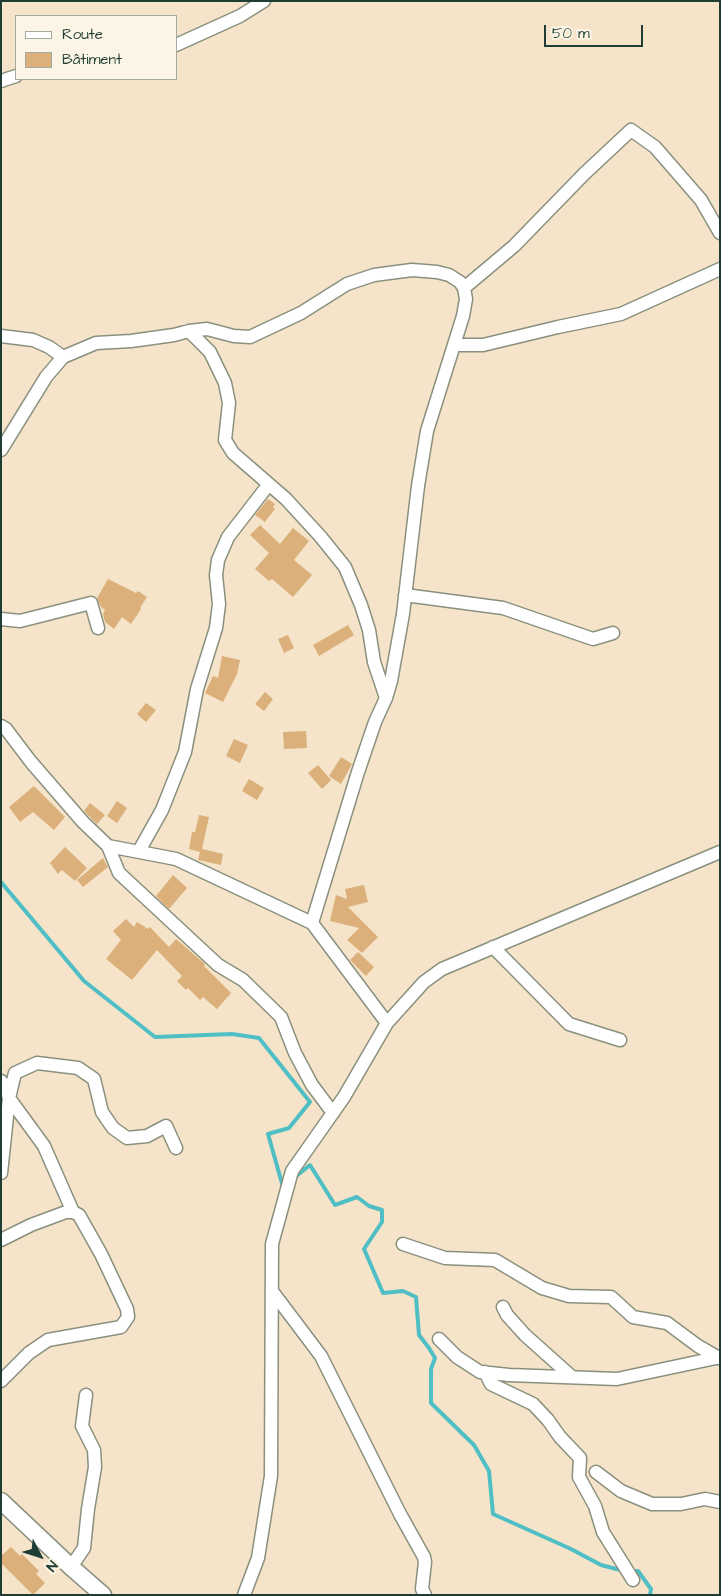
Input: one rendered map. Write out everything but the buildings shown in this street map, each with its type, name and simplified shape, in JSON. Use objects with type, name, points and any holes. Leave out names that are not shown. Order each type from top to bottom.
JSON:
[{"type":"main road","points":[[1,1501],[71,1567],[104,1595]]},
{"type":"street","points":[[178,45],[240,16],[264,1]]},
{"type":"street","points":[[1,81],[15,76]]},
{"type":"street","points":[[464,288],[514,246],[584,174],[631,130],[655,147],[701,200],[720,233]]},
{"type":"street","points":[[454,345],[483,345],[621,314],[720,269]]},
{"type":"street","points":[[1,450],[46,377],[63,357],[96,343],[139,340],[189,331],[207,330],[234,336],[250,337],[301,313],[347,284],[374,275],[412,270],[438,272],[449,275],[460,282],[464,288],[466,299],[463,316],[428,431],[418,486],[406,595],[391,681],[358,772],[312,922]]},
{"type":"street","points":[[189,331],[210,352],[225,383],[229,403],[226,440],[233,453],[286,499],[345,567],[362,605],[369,630],[374,662],[386,698]]},
{"type":"street","points":[[1,336],[33,340],[49,347],[63,357]]},
{"type":"street","points":[[139,851],[162,810],[185,752],[196,689],[216,628],[219,604],[216,575],[218,560],[228,537],[269,484]]},
{"type":"street","points":[[406,595],[503,608],[593,639],[613,633]]},
{"type":"street","points":[[1,619],[20,620],[91,603],[98,628]]},
{"type":"street","points":[[1,726],[83,822],[108,846],[119,873],[218,965],[243,980],[281,1017],[295,1053],[312,1086],[333,1113]]},
{"type":"street","points":[[108,846],[176,858],[312,922],[387,1023]]},
{"type":"street","points":[[244,1595],[258,1558],[271,1476],[272,1244],[292,1171],[344,1097],[387,1023],[424,982],[442,969],[720,852]]},
{"type":"street","points":[[493,947],[569,1024],[620,1040]]},
{"type":"street","points":[[1,1173],[10,1098],[15,1074],[37,1063],[78,1068],[94,1079],[102,1112],[113,1128],[127,1138],[147,1136],[166,1126],[176,1148]]},
{"type":"street","points":[[1,1081],[10,1098],[44,1146],[73,1212]]},
{"type":"street","points":[[1,1240],[31,1225],[66,1212],[73,1212],[79,1215],[101,1254],[127,1309],[128,1317],[121,1327],[48,1340],[29,1353],[1,1381]]},
{"type":"street","points":[[403,1244],[445,1258],[495,1260],[542,1288],[569,1296],[611,1297],[632,1317],[667,1323],[698,1346],[719,1358]]},
{"type":"street","points":[[272,1291],[321,1356],[400,1514],[424,1557],[422,1589],[425,1595]]},
{"type":"street","points":[[503,1307],[506,1315],[525,1336],[572,1377]]},
{"type":"street","points":[[438,1339],[457,1357],[480,1372],[617,1379],[719,1358]]},
{"type":"street","points":[[485,1372],[491,1384],[533,1404],[580,1458],[579,1477],[594,1506],[603,1532],[632,1580]]},
{"type":"street","points":[[71,1567],[84,1548],[95,1467],[94,1450],[82,1426],[86,1395]]},
{"type":"street","points":[[596,1472],[621,1491],[652,1504],[681,1504],[705,1499],[720,1502]]},
{"type":"waterway","points":[[1,882],[84,981],[155,1037],[232,1034],[259,1038],[310,1102],[289,1128],[268,1134],[283,1187]]},
{"type":"waterway","points":[[294,1178],[310,1165],[335,1205],[357,1197],[369,1206],[382,1210],[382,1222],[364,1249],[383,1293],[403,1291],[416,1297],[419,1335],[435,1358],[431,1369],[431,1403],[474,1445],[489,1471],[493,1514],[571,1549],[601,1565],[624,1571]]},
{"type":"waterway","points":[[631,1571],[638,1571],[651,1589],[650,1595]]}]
